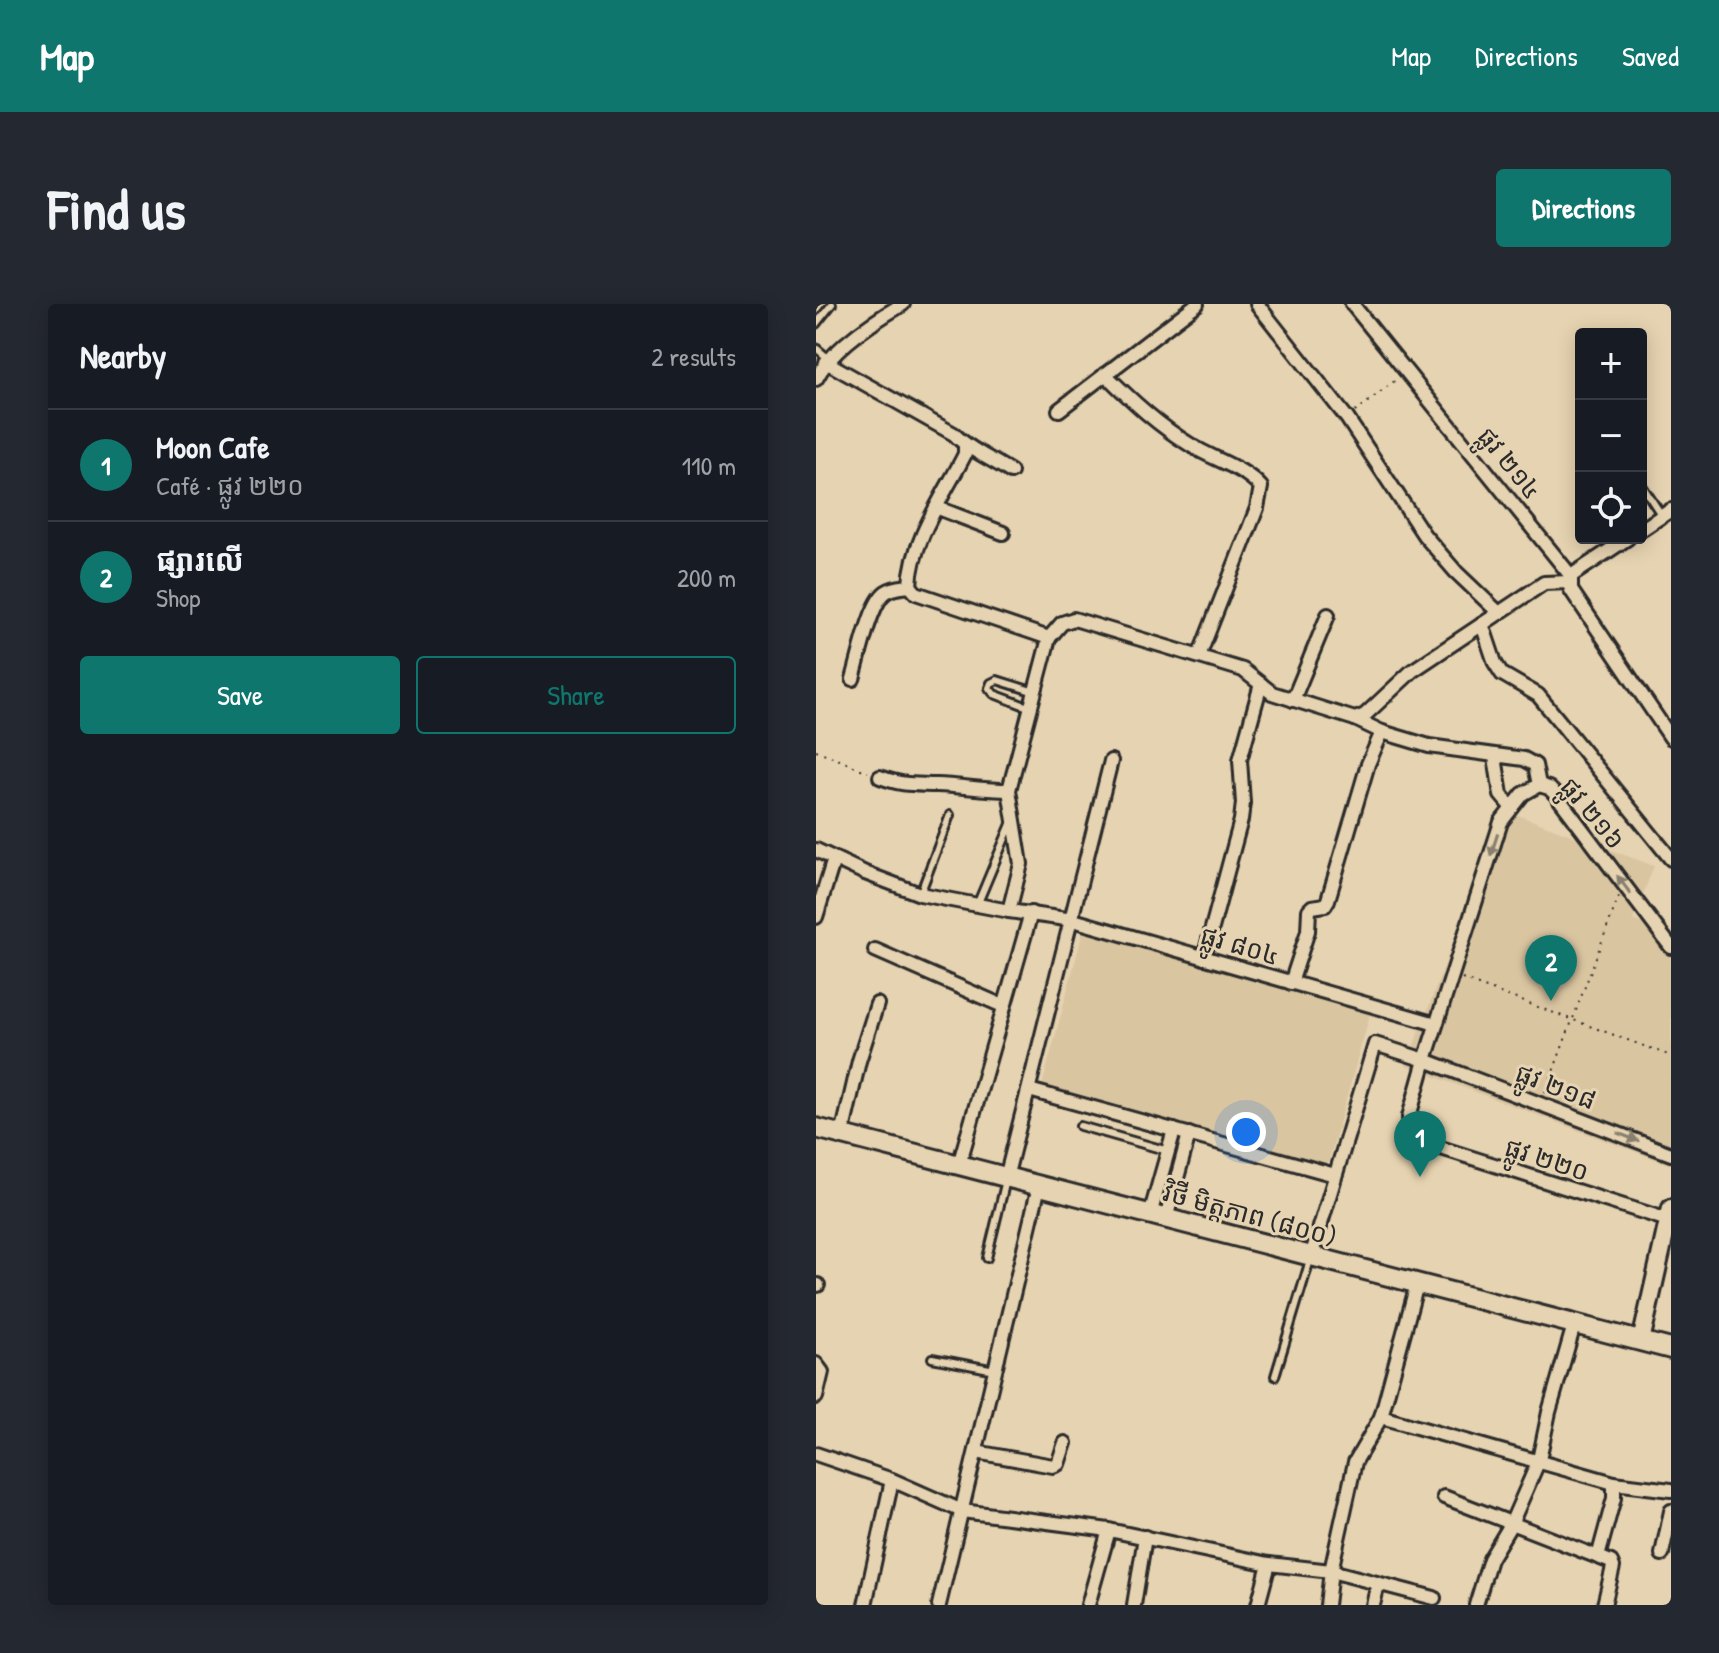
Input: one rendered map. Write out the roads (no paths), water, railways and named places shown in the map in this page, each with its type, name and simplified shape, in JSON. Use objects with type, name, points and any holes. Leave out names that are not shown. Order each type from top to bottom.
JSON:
[{"type":"main road","name":"វិថី មិត្តភាព (៨០០)","points":[[816,1128],[1671,1349]]},
{"type":"street","points":[[817,376],[828,360],[881,316],[903,304]]},
{"type":"street","points":[[1059,410],[1197,304]]},
{"type":"street","points":[[1257,304],[1347,418],[1424,535],[1456,572],[1499,613]]},
{"type":"street","name":"ផ្លូវ ២១៤","points":[[1352,304],[1570,579],[1571,590],[1671,738]]},
{"type":"street","points":[[828,360],[954,434],[965,447],[979,451],[1011,472]]},
{"type":"street","points":[[1105,374],[1145,414],[1191,446],[1253,477],[1261,487],[1257,508],[1199,656]]},
{"type":"street","points":[[965,447],[965,454],[923,532],[915,553],[910,586],[916,593],[1049,638]]},
{"type":"street","points":[[938,508],[1003,533]]},
{"type":"street","points":[[1647,526],[1667,513],[1671,528]]},
{"type":"street","points":[[1355,719],[1365,715],[1412,671],[1482,624],[1544,583],[1570,579],[1620,544]]},
{"type":"street","points":[[853,679],[882,594],[893,588],[910,586]]},
{"type":"street","points":[[1293,700],[1328,615]]},
{"type":"street","points":[[1009,911],[1021,864],[1021,851],[1009,790],[1049,638],[1062,623],[1074,619],[1243,670],[1272,693],[1355,719],[1382,732],[1429,746],[1495,757],[1501,795],[1512,808]]},
{"type":"street","points":[[1482,624],[1495,663],[1502,674],[1538,695],[1671,859]]},
{"type":"street","points":[[1204,958],[1241,820],[1240,760],[1261,684]]},
{"type":"street","points":[[1291,983],[1308,931],[1309,910],[1325,905],[1328,900],[1368,764],[1382,732]]},
{"type":"street","name":"ផ្លូវ ២១៦","points":[[1495,757],[1524,759],[1535,765],[1539,785],[1549,788],[1557,796],[1671,947]]},
{"type":"street","points":[[1006,1178],[1111,761]]},
{"type":"street","points":[[880,777],[914,786],[1009,790]]},
{"type":"street","points":[[1425,1060],[1501,822],[1523,794],[1539,785]]},
{"type":"street","name":"ផ្លូវ ៨០៤","points":[[816,850],[920,894],[1073,920],[1436,1024]]},
{"type":"street","points":[[816,917],[834,859]]},
{"type":"street","points":[[959,1165],[1031,913]]},
{"type":"street","points":[[875,950],[1003,1006]]},
{"type":"street","points":[[842,1135],[859,1061],[877,1004]]},
{"type":"street","name":"ផ្លូវ ២១៨","points":[[1335,1175],[1375,1044],[1425,1060],[1671,1154]]},
{"type":"street","name":"ផ្លូវ ២២០","points":[[1425,1060],[1409,1117],[1410,1131],[1414,1137],[1669,1214]]},
{"type":"street","points":[[1029,1090],[1335,1175],[1311,1257]]},
{"type":"street","points":[[1158,1217],[1174,1130]]},
{"type":"street","points":[[1158,1217],[1189,1134]]},
{"type":"street","points":[[939,1605],[1039,1186]]},
{"type":"street","points":[[1641,1341],[1669,1214]]},
{"type":"street","points":[[1327,1605],[1331,1571],[1355,1462],[1381,1417],[1417,1284]]},
{"type":"street","points":[[1476,1605],[1490,1559],[1511,1524],[1539,1460],[1574,1325]]},
{"type":"street","points":[[816,1364],[822,1372],[816,1397]]},
{"type":"street","points":[[1381,1417],[1614,1483],[1671,1490]]},
{"type":"street","points":[[976,1452],[1053,1466],[1060,1459],[1065,1443]]},
{"type":"street","points":[[816,1454],[892,1480],[962,1511],[1109,1530],[1269,1564],[1331,1571],[1434,1598]]},
{"type":"street","points":[[865,1605],[892,1480]]},
{"type":"street","points":[[1598,1557],[1614,1498],[1614,1483]]},
{"type":"street","points":[[1444,1497],[1611,1562],[1613,1567],[1604,1605]]},
{"type":"street","points":[[1662,1554],[1671,1511]]},
{"type":"street","points":[[1088,1605],[1109,1530]]},
{"type":"street","points":[[1134,1605],[1145,1537]]},
{"type":"street","points":[[1258,1605],[1269,1564]]},
{"type":"street","points":[[1373,1605],[1378,1584]]},
{"type":"lane","points":[[816,322],[829,305]]},
{"type":"lane","points":[[816,348],[828,360]]},
{"type":"lane","points":[[1647,491],[1667,513]]},
{"type":"lane","points":[[1031,708],[994,694],[989,688],[997,680],[1035,692]]},
{"type":"lane","points":[[920,894],[950,815]]},
{"type":"lane","points":[[977,905],[1013,821]]},
{"type":"lane","points":[[1080,1126],[1168,1151]]},
{"type":"lane","points":[[987,1258],[1006,1178]]},
{"type":"lane","points":[[1275,1376],[1311,1257]]},
{"type":"lane","points":[[932,1358],[995,1370]]},
{"type":"place","name":"ផ្សារលើ","points":[[1551,1001]]},
{"type":"place","name":"Moon Cafe","points":[[1420,1177]]}]
